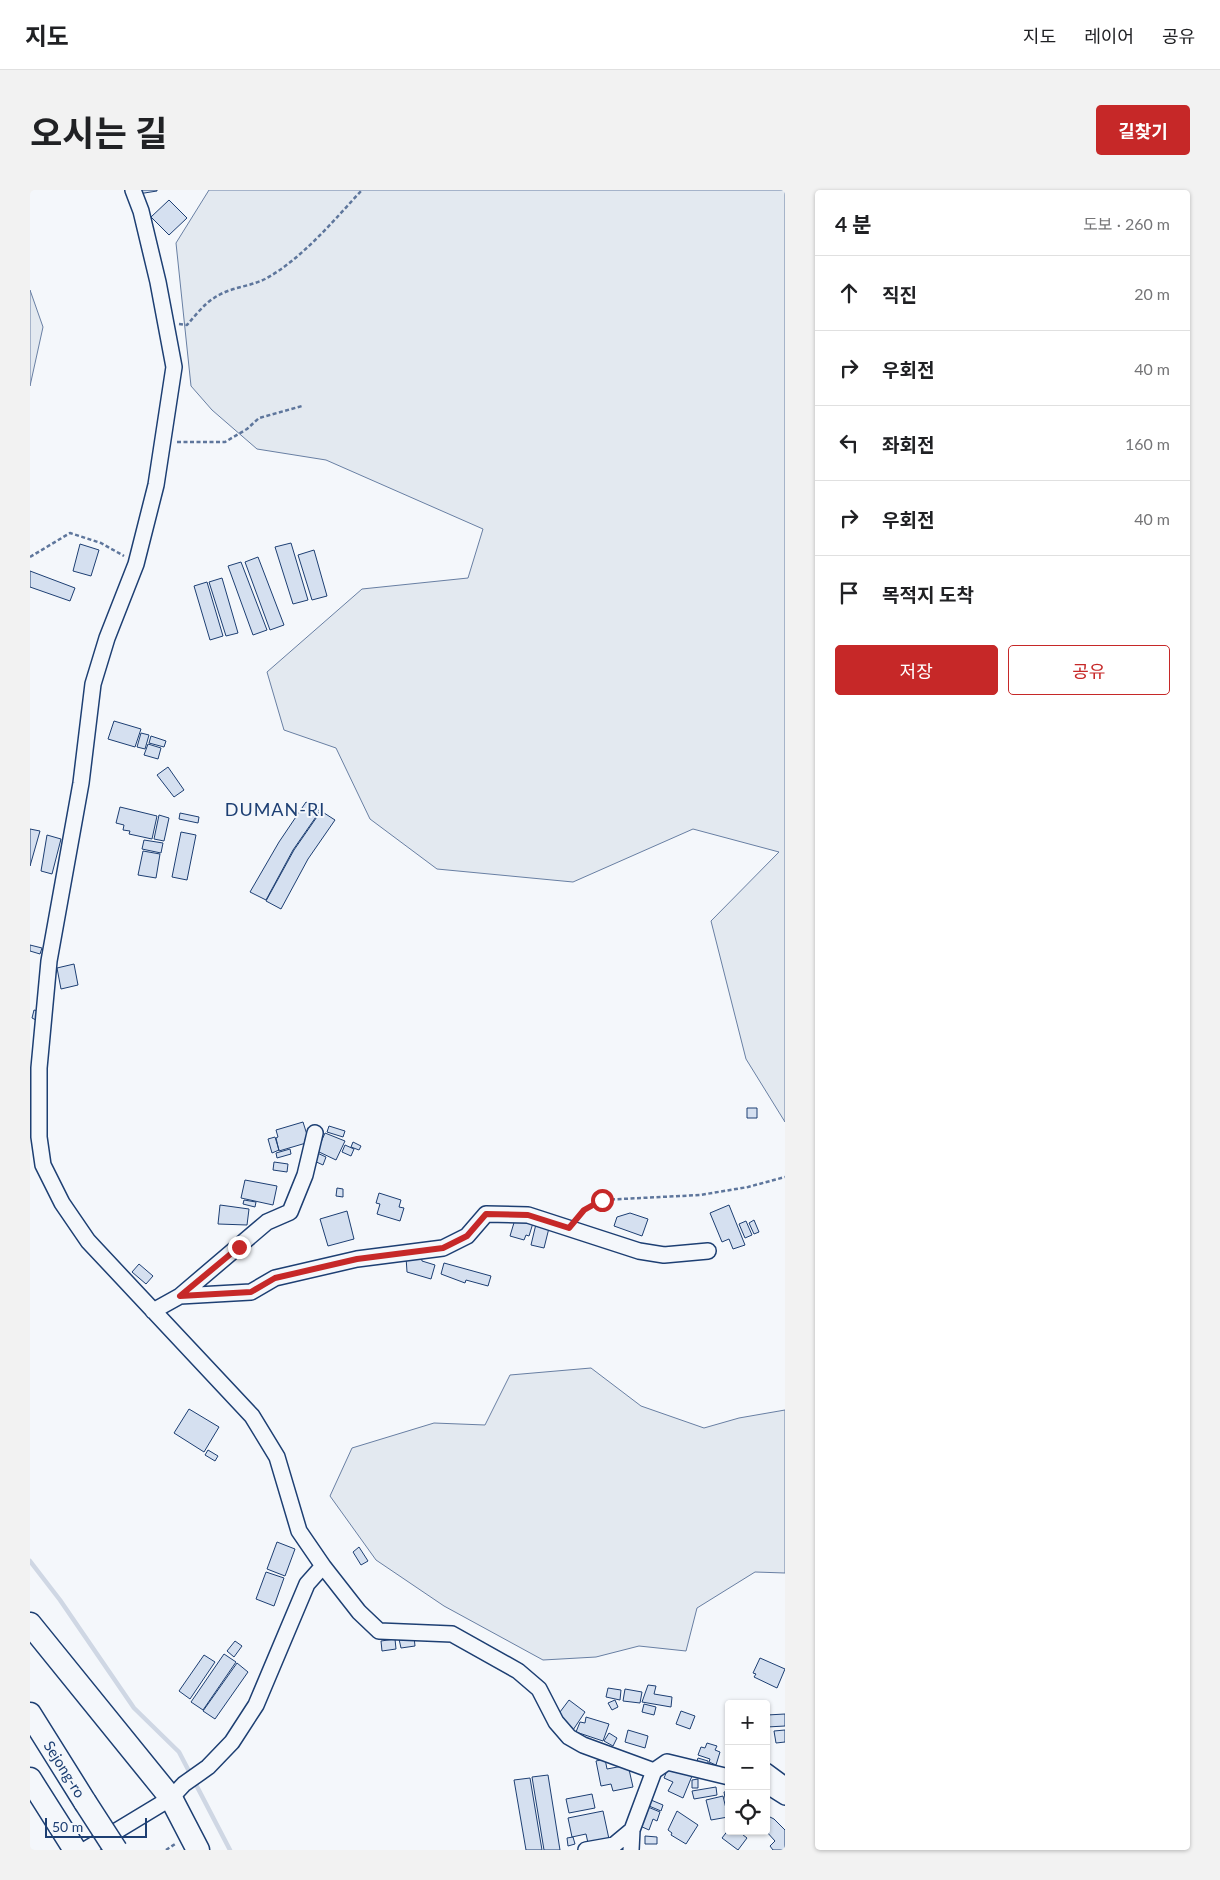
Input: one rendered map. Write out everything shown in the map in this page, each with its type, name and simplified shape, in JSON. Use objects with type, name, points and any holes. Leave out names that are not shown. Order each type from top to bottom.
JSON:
[{"type":"highway","points":[[30,1624],[177,1791],[198,1850]]},
{"type":"highway","name":"Sejong-ro","points":[[30,1714],[116,1850]]},
{"type":"highway","points":[[30,1779],[75,1850]]},
{"type":"street","points":[[133,190],[141,211],[167,324],[174,367],[156,485],[136,564],[107,638],[93,684],[81,783],[49,960],[39,1068],[39,1137],[43,1165],[62,1203],[88,1241],[252,1416],[278,1457],[299,1531],[323,1566],[359,1612],[379,1631],[452,1634],[518,1671],[539,1689],[556,1722],[569,1737],[583,1745],[654,1772]]},
{"type":"street","points":[[153,1312],[180,1296],[267,1222],[290,1212],[305,1176],[315,1133]]},
{"type":"street","points":[[180,1296],[251,1292],[275,1278],[357,1259],[443,1248],[467,1236],[486,1214],[528,1215],[639,1251],[664,1255],[708,1251]]},
{"type":"street","points":[[85,1850],[177,1791],[208,1767],[232,1742],[256,1705],[308,1584],[323,1566]]},
{"type":"street","points":[[631,1850],[632,1830],[654,1772],[666,1762],[725,1776]]},
{"type":"street","points":[[770,1774],[785,1785]]},
{"type":"street","points":[[770,1788],[785,1797]]},
{"type":"street","points":[[586,1850],[614,1845],[632,1830]]},
{"type":"path","points":[[167,324],[187,325],[214,298],[240,286],[264,279],[291,260],[330,225],[362,190]]},
{"type":"path","points":[[163,441],[225,442],[247,429],[259,418],[302,406]]},
{"type":"path","points":[[30,557],[70,533],[101,543],[136,564]]},
{"type":"path","points":[[569,1228],[584,1210],[602,1200],[700,1195],[748,1187],[785,1177]]},
{"type":"shaded area","points":[[209,190],[785,190],[785,1122],[746,1059],[711,921],[779,852],[693,829],[573,882],[437,869],[370,819],[336,748],[284,730],[267,672],[362,589],[468,578],[483,529],[326,460],[257,449],[212,410],[191,386],[176,243]]},
{"type":"shaded area","points":[[30,290],[43,327],[30,386]]},
{"type":"shaded area","points":[[591,1368],[641,1406],[704,1428],[739,1418],[785,1410],[785,1573],[755,1572],[697,1608],[686,1651],[639,1646],[596,1657],[543,1660],[444,1606],[376,1560],[330,1496],[352,1448],[434,1423],[485,1425],[510,1375]]},
{"type":"building","points":[[137,190],[157,190],[157,191],[138,194]]},
{"type":"building","points":[[169,200],[187,218],[169,235],[151,217]]},
{"type":"building","points":[[291,543],[308,600],[293,604],[275,547]]},
{"type":"building","points":[[80,544],[99,550],[91,576],[73,571]]},
{"type":"building","points":[[314,550],[327,596],[312,600],[298,555]]},
{"type":"building","points":[[258,557],[284,625],[270,630],[245,562]]},
{"type":"building","points":[[241,562],[267,630],[253,635],[228,566]]},
{"type":"building","points":[[30,571],[75,588],[70,601],[30,587]]},
{"type":"building","points":[[222,578],[238,633],[226,636],[209,582]]},
{"type":"building","points":[[207,582],[223,636],[210,640],[194,586]]},
{"type":"building","points":[[114,721],[141,729],[135,747],[108,739]]},
{"type":"building","points":[[141,733],[149,735],[145,749],[137,747]]},
{"type":"building","points":[[151,736],[166,741],[164,747],[149,743]]},
{"type":"building","points":[[148,744],[161,748],[158,759],[144,755]]},
{"type":"building","points":[[168,767],[184,790],[174,797],[157,775]]},
{"type":"building","points":[[306,802],[320,811],[293,850],[266,900],[250,892],[279,842]]},
{"type":"building","points":[[120,807],[157,816],[152,839],[129,834],[130,831],[123,830],[124,825],[116,823]]},
{"type":"building","points":[[321,811],[335,820],[308,859],[281,909],[266,901],[294,850]]},
{"type":"building","points":[[180,813],[199,817],[198,823],[179,819]]},
{"type":"building","points":[[159,815],[169,818],[164,841],[154,839]]},
{"type":"building","points":[[30,829],[40,831],[30,866]]},
{"type":"building","points":[[181,832],[196,835],[187,880],[172,877]]},
{"type":"building","points":[[47,835],[61,839],[52,874],[41,871]]},
{"type":"building","points":[[144,840],[163,843],[161,853],[142,849]]},
{"type":"building","points":[[143,851],[160,854],[156,878],[138,875]]},
{"type":"building","points":[[30,945],[42,948],[40,954],[30,951]]},
{"type":"building","points":[[74,964],[78,985],[61,989],[57,968]]},
{"type":"building","points":[[34,1010],[38,1011],[36,1020],[32,1018]]},
{"type":"building","points":[[747,1108],[757,1108],[757,1118],[747,1118]]},
{"type":"building","points":[[303,1122],[308,1138],[305,1139],[306,1143],[279,1151],[276,1130]]},
{"type":"building","points":[[329,1126],[345,1131],[343,1137],[327,1132]]},
{"type":"building","points":[[325,1133],[345,1141],[336,1160],[317,1151]]},
{"type":"building","points":[[275,1137],[279,1150],[272,1153],[268,1139]]},
{"type":"building","points":[[353,1142],[361,1146],[359,1150],[351,1147]]},
{"type":"building","points":[[345,1145],[354,1149],[351,1156],[342,1152]]},
{"type":"building","points":[[290,1149],[291,1154],[277,1158],[276,1153]]},
{"type":"building","points":[[315,1152],[326,1157],[323,1165],[312,1160]]},
{"type":"building","points":[[274,1162],[288,1164],[287,1172],[273,1170]]},
{"type":"building","points":[[245,1180],[277,1186],[273,1205],[241,1198]]},
{"type":"building","points":[[337,1188],[343,1189],[343,1197],[336,1196]]},
{"type":"building","points":[[379,1193],[401,1200],[399,1207],[404,1208],[400,1221],[377,1214],[380,1204],[376,1203]]},
{"type":"building","points":[[244,1200],[256,1202],[255,1207],[243,1204]]},
{"type":"building","points":[[220,1205],[249,1209],[247,1225],[218,1224]]},
{"type":"building","points":[[729,1205],[745,1245],[733,1249],[729,1239],[722,1242],[710,1213]]},
{"type":"building","points":[[347,1211],[354,1239],[328,1246],[320,1219]]},
{"type":"building","points":[[630,1213],[648,1219],[642,1236],[614,1226],[617,1217]]},
{"type":"building","points":[[516,1216],[533,1223],[529,1236],[526,1235],[524,1240],[510,1236]]},
{"type":"building","points":[[754,1220],[759,1232],[754,1234],[749,1223]]},
{"type":"building","points":[[746,1221],[752,1235],[745,1238],[739,1224]]},
{"type":"building","points":[[536,1224],[549,1228],[544,1248],[531,1245]]},
{"type":"building","points":[[421,1256],[422,1261],[435,1265],[431,1279],[407,1272],[406,1257]]},
{"type":"building","points":[[444,1263],[491,1276],[488,1286],[466,1280],[465,1283],[441,1274]]},
{"type":"building","points":[[139,1264],[153,1276],[146,1284],[132,1272]]},
{"type":"building","points":[[189,1409],[219,1427],[204,1452],[174,1433]]},
{"type":"building","points":[[208,1450],[218,1456],[215,1461],[205,1455]]},
{"type":"building","points":[[277,1542],[295,1549],[285,1576],[267,1569]]},
{"type":"building","points":[[359,1547],[368,1561],[361,1565],[353,1552]]},
{"type":"building","points":[[266,1572],[284,1578],[274,1606],[256,1599]]},
{"type":"building","points":[[414,1637],[415,1646],[401,1648],[399,1639]]},
{"type":"building","points":[[395,1639],[396,1649],[382,1651],[381,1641]]},
{"type":"building","points":[[235,1641],[242,1646],[234,1657],[227,1651]]},
{"type":"building","points":[[224,1654],[236,1662],[203,1710],[191,1702]]},
{"type":"building","points":[[204,1655],[215,1662],[190,1699],[179,1691]]},
{"type":"building","points":[[760,1658],[785,1669],[777,1688],[754,1677],[756,1674],[753,1673]]},
{"type":"building","points":[[237,1663],[248,1672],[215,1719],[203,1711]]},
{"type":"building","points":[[648,1685],[656,1686],[654,1694],[672,1697],[671,1707],[642,1702]]},
{"type":"building","points":[[608,1688],[621,1690],[620,1700],[606,1697]]},
{"type":"building","points":[[625,1689],[642,1692],[640,1703],[623,1701]]},
{"type":"building","points":[[569,1700],[585,1712],[573,1730],[562,1722],[560,1712]]},
{"type":"building","points":[[615,1700],[618,1707],[612,1710],[608,1703]]},
{"type":"building","points":[[644,1704],[656,1707],[654,1715],[642,1712]]},
{"type":"building","points":[[681,1711],[695,1716],[690,1729],[676,1724]]},
{"type":"building","points":[[785,1714],[785,1726],[770,1727],[770,1715]]},
{"type":"building","points":[[586,1717],[609,1724],[603,1741],[576,1732],[580,1722],[585,1723]]},
{"type":"building","points":[[628,1730],[648,1736],[645,1748],[625,1742]]},
{"type":"building","points":[[785,1730],[785,1742],[776,1743],[774,1731]]},
{"type":"building","points":[[609,1733],[617,1738],[613,1746],[604,1741]]},
{"type":"building","points":[[707,1743],[717,1746],[715,1750],[720,1752],[716,1765],[709,1762],[710,1759],[698,1755],[701,1747],[705,1748]]},
{"type":"building","points":[[698,1758],[708,1761],[712,1765],[711,1769],[696,1764]]},
{"type":"building","points":[[605,1759],[607,1769],[628,1765],[633,1787],[613,1791],[611,1784],[601,1786],[596,1761]]},
{"type":"building","points":[[669,1766],[692,1776],[683,1798],[668,1791],[673,1782],[664,1778]]},
{"type":"building","points":[[548,1775],[560,1850],[544,1850],[532,1777]]},
{"type":"building","points":[[530,1778],[542,1850],[526,1850],[514,1780]]},
{"type":"building","points":[[698,1779],[698,1788],[692,1788],[692,1780]]},
{"type":"building","points":[[716,1787],[717,1795],[694,1799],[692,1791]]},
{"type":"building","points":[[592,1794],[595,1808],[569,1813],[566,1799]]},
{"type":"building","points":[[723,1796],[725,1818],[711,1820],[706,1800]]},
{"type":"building","points":[[651,1800],[663,1805],[661,1811],[649,1806]]},
{"type":"building","points":[[648,1807],[660,1812],[657,1821],[653,1819],[649,1830],[640,1826]]},
{"type":"building","points":[[603,1811],[609,1839],[588,1843],[586,1834],[572,1837],[568,1818]]},
{"type":"building","points":[[677,1811],[698,1825],[686,1844],[671,1835],[672,1833],[668,1830]]},
{"type":"building","points":[[770,1817],[785,1830],[785,1850],[773,1850],[770,1846],[775,1841],[770,1835]]},
{"type":"building","points":[[725,1834],[743,1835],[747,1838],[738,1850],[722,1838]]},
{"type":"building","points":[[645,1836],[657,1837],[657,1844],[645,1844]]},
{"type":"building","points":[[573,1837],[575,1844],[568,1846],[567,1838]]},
{"type":"waterway","points":[[30,1561],[60,1600],[134,1708],[179,1752],[230,1850]]},
{"type":"district","name":"DUMAN-RI","points":[[275,809]]},
{"type":"route","points":[[239,1247],[180,1296],[251,1292],[275,1278],[357,1259],[443,1248],[467,1236],[486,1214],[528,1215],[569,1228],[584,1210],[602,1200]]}]
